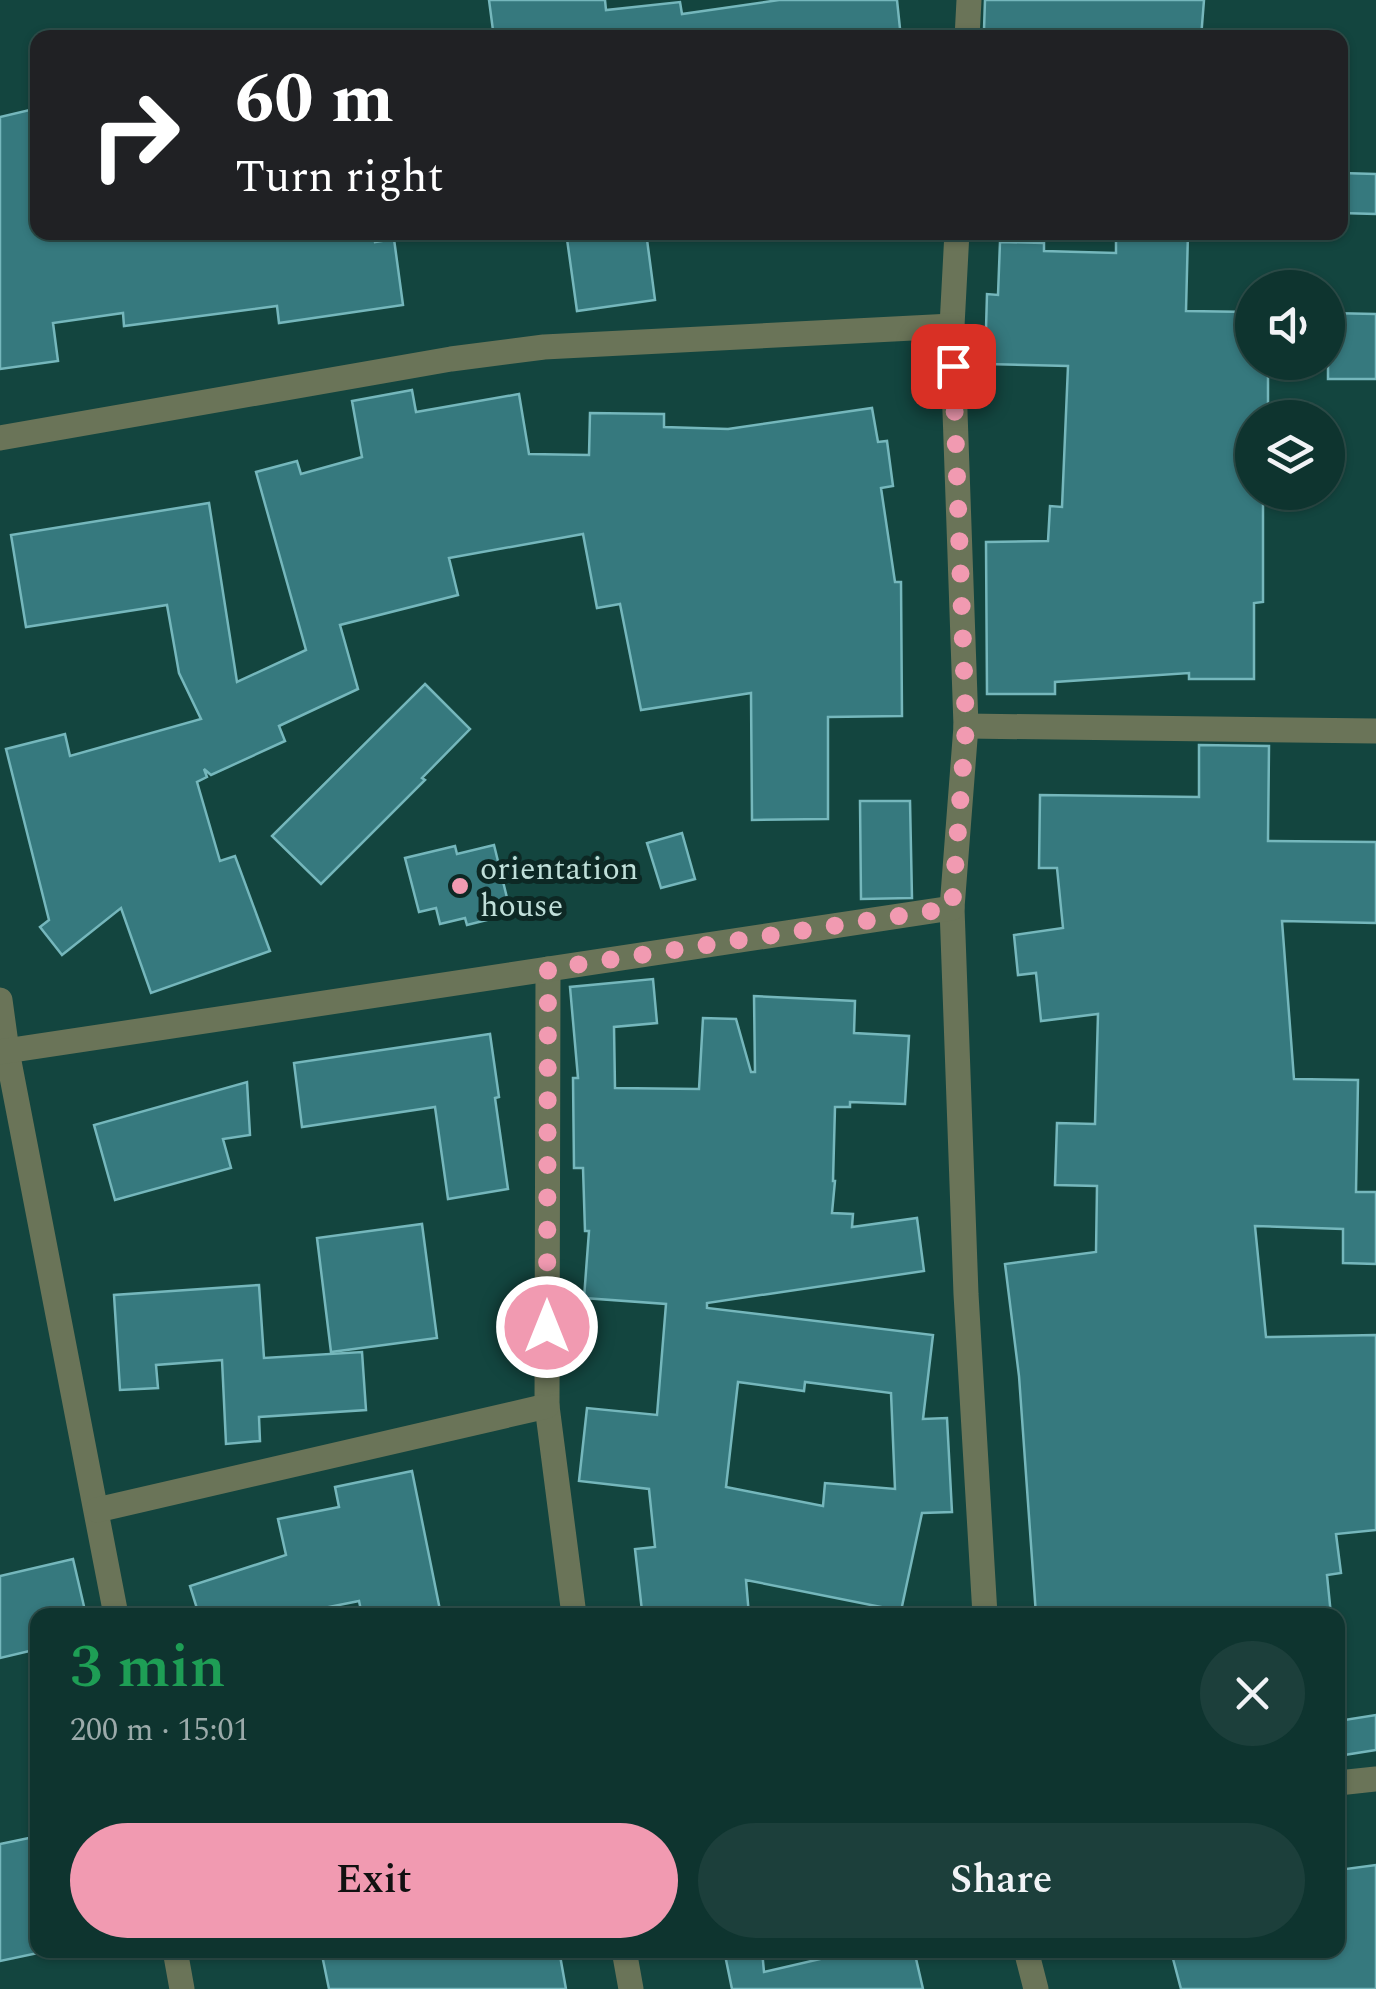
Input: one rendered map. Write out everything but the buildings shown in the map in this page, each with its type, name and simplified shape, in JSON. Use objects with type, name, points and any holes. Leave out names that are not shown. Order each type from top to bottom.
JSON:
[{"type":"street","points":[[967,30],[969,0]]},
{"type":"street","points":[[957,240],[952,326],[966,726],[952,908],[966,1311],[985,1608]]},
{"type":"street","points":[[0,438],[544,347],[952,326]]},
{"type":"street","points":[[966,726],[1376,730]]},
{"type":"street","points":[[4,1052],[952,908]]},
{"type":"street","points":[[548,969],[547,1406],[573,1608]]},
{"type":"street","points":[[0,1000],[4,1052],[115,1608]]},
{"type":"street","points":[[97,1510],[547,1406]]},
{"type":"street","points":[[1345,1783],[1376,1779]]},
{"type":"street","points":[[176,1958],[182,1989]]},
{"type":"street","points":[[625,1958],[630,1989]]},
{"type":"street","points":[[1028,1958],[1036,1989]]},
{"type":"place","name":"orientation house","points":[[460,886]]},
{"type":"route","points":[[547,1327],[548,969],[952,908],[966,726],[953,366]]}]
